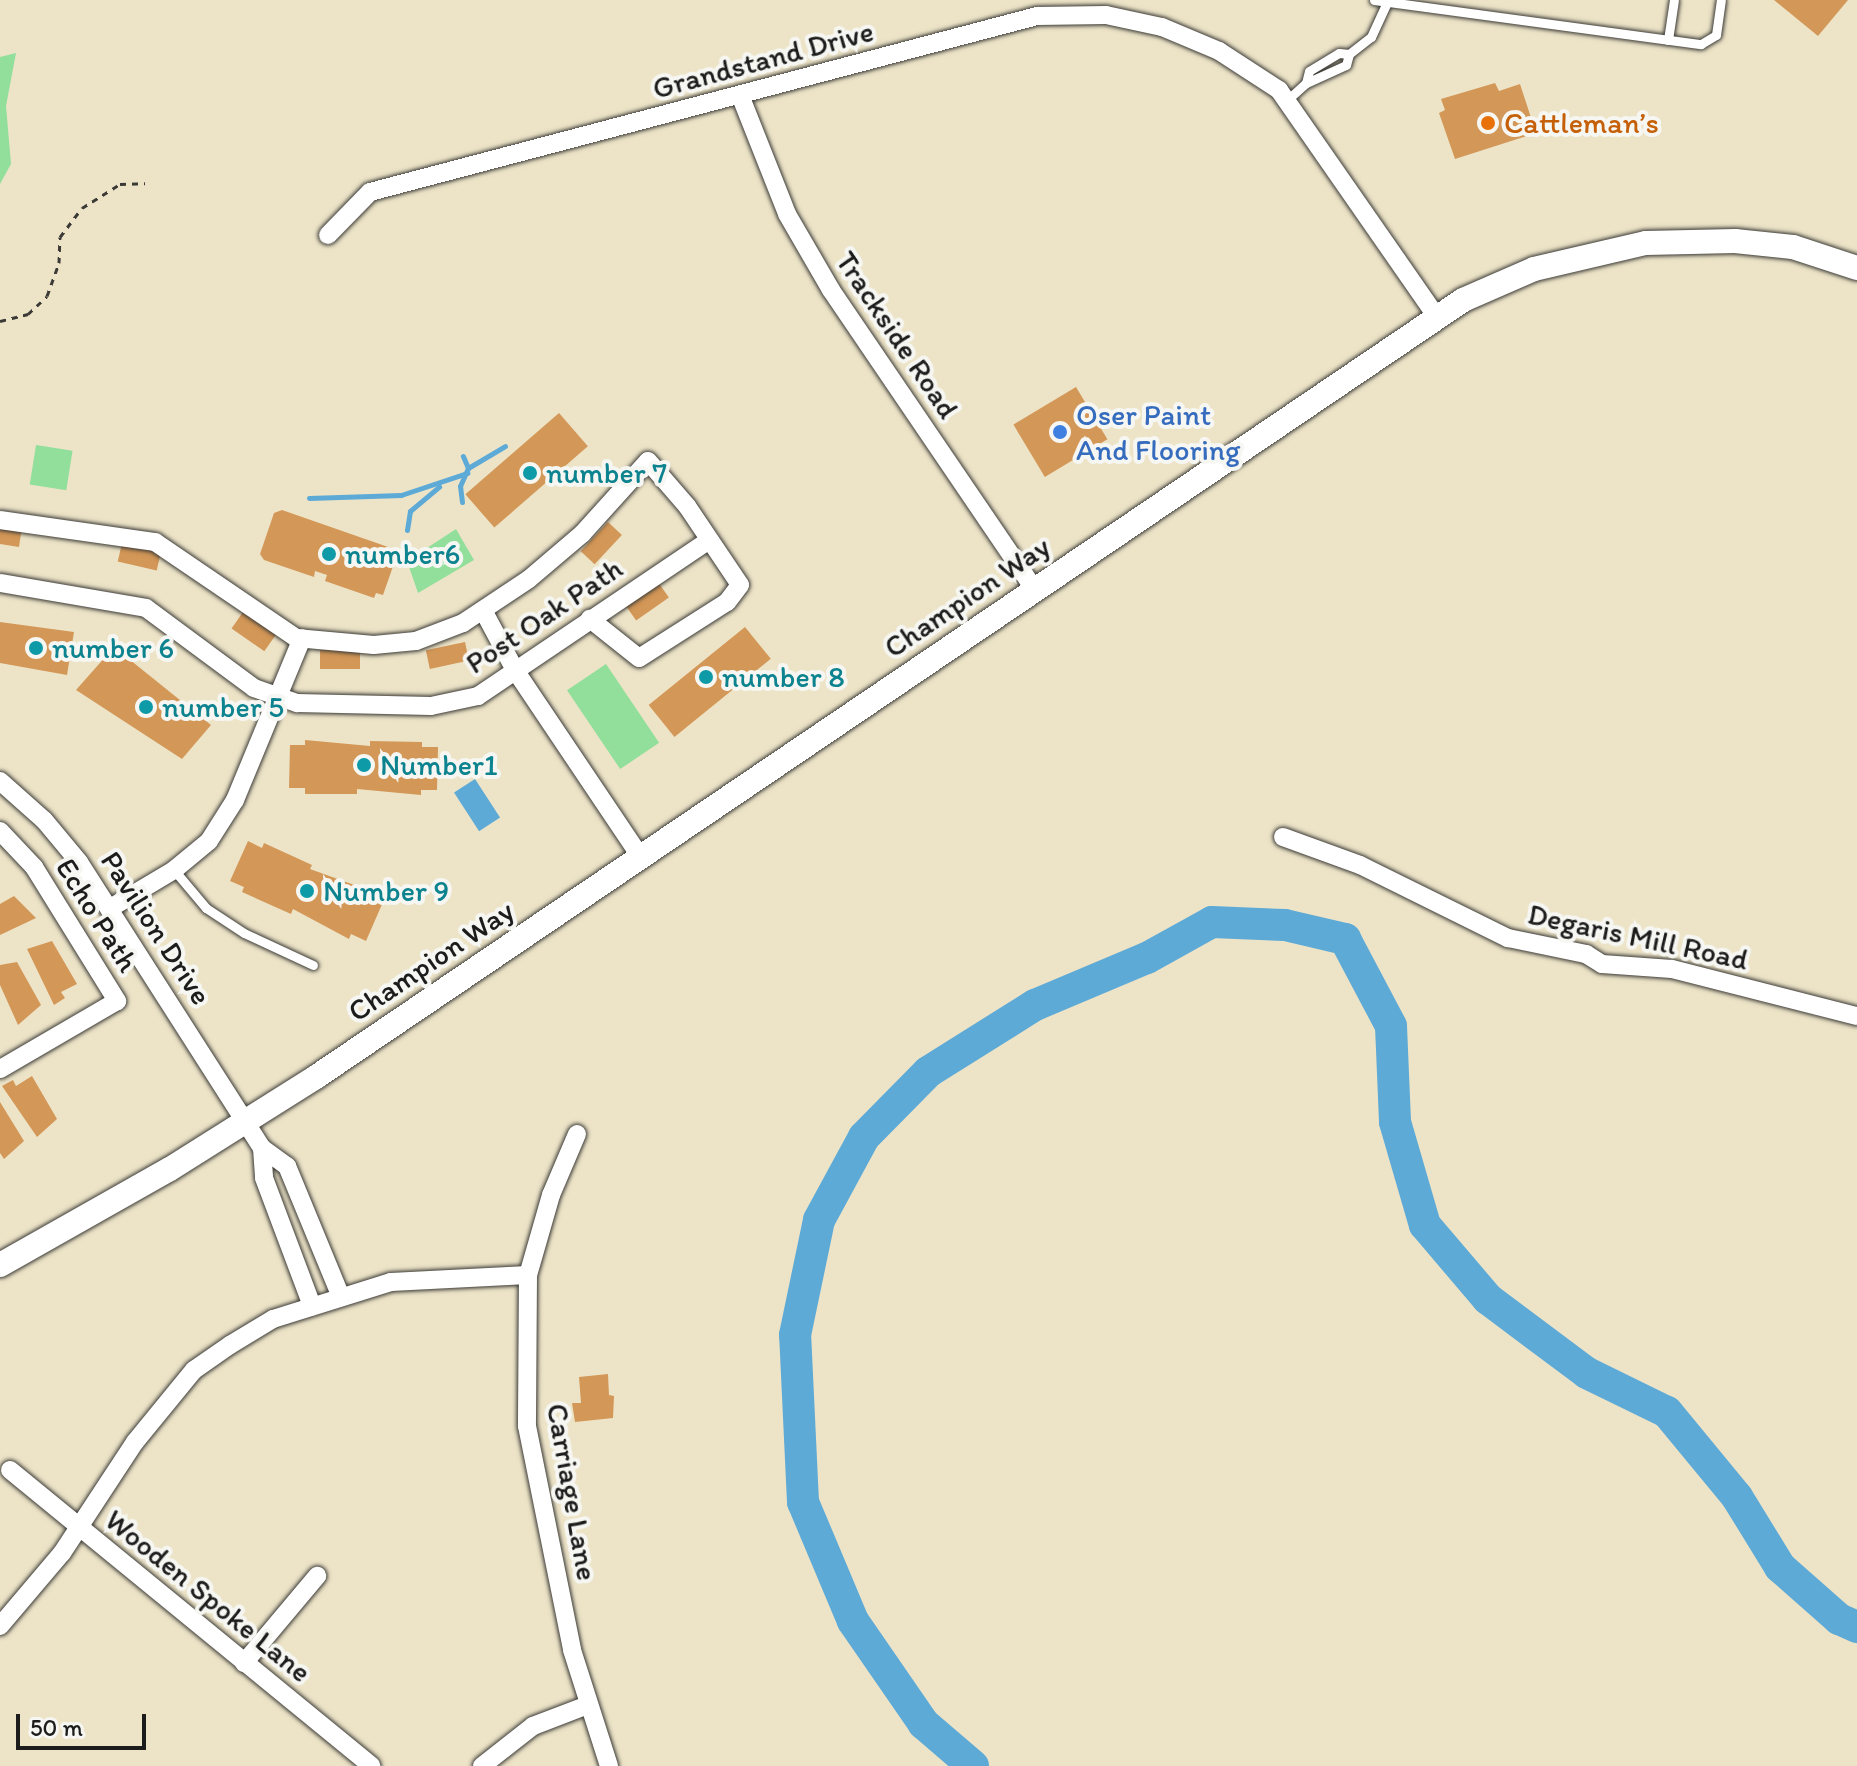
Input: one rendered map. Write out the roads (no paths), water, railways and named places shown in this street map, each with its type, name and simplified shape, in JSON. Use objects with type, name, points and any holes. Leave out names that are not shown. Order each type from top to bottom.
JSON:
[{"type":"main road","name":"Champion Way","points":[[0,1265],[246,1121],[1436,316],[1534,269],[1646,243],[1735,241],[1793,247],[1857,268]]},
{"type":"street","name":"Grandstand Drive","points":[[328,235],[370,192],[1037,16],[1106,15],[1162,27],[1219,51],[1279,90],[1436,316]]},
{"type":"street","name":"Trackside Road","points":[[740,95],[787,214],[831,290],[1035,590]]},
{"type":"street","points":[[0,520],[155,542],[302,638],[374,645],[416,641],[484,612],[582,534],[648,461],[740,585],[727,602],[639,658],[590,619]]},
{"type":"street","name":"Post Oak Path","points":[[0,583],[146,608],[254,688],[280,696],[318,705],[444,705],[478,696],[708,541]]},
{"type":"street","points":[[484,612],[515,670],[640,856]]},
{"type":"street","points":[[112,907],[174,870],[209,841],[235,800],[302,638]]},
{"type":"street","name":"Pavilion Drive","points":[[0,781],[44,820],[112,907],[262,1148]]},
{"type":"street","name":"Echo Path","points":[[0,831],[34,867],[117,1001],[0,1069]]},
{"type":"street","name":"Degaris Mill Road","points":[[1283,837],[1360,865],[1508,938],[1586,954],[1602,964],[1672,969],[1857,1016]]},
{"type":"street","name":"Carriage Lane","points":[[577,1134],[551,1195],[528,1275],[527,1426],[588,1705],[609,1766]]},
{"type":"street","points":[[262,1148],[287,1166],[341,1297]]},
{"type":"street","points":[[262,1148],[264,1178],[312,1306]]},
{"type":"street","points":[[0,1626],[80,1527],[135,1442],[194,1370],[273,1319],[391,1282],[528,1275]]},
{"type":"street","name":"Wooden Spoke Lane","points":[[10,1470],[371,1766]]},
{"type":"street","points":[[244,1663],[317,1576]]},
{"type":"street","points":[[482,1766],[533,1726],[588,1705]]},
{"type":"lane","points":[[1374,0],[1701,44],[1716,35],[1721,0]]},
{"type":"lane","points":[[1668,40],[1674,0]]},
{"type":"lane","points":[[1286,101],[1306,83],[1346,65],[1349,54],[1371,37],[1388,2]]},
{"type":"lane","points":[[174,870],[206,908],[244,933],[313,965]]},
{"type":"water","points":[[475,779],[500,818],[479,831],[454,793]]},
{"type":"waterway","points":[[468,468],[505,446]]},
{"type":"waterway","points":[[462,502],[460,486],[468,468],[463,456]]},
{"type":"waterway","points":[[309,498],[401,495],[467,473]]},
{"type":"waterway","points":[[407,530],[410,511],[439,487]]},
{"type":"waterway","points":[[973,1766],[924,1724],[853,1621],[803,1502],[795,1335],[819,1220],[864,1137],[928,1072],[1035,1005],[1147,958],[1212,922],[1285,925],[1345,939],[1391,1026],[1395,1122],[1425,1225],[1488,1299],[1587,1373],[1667,1412],[1737,1497],[1780,1567],[1839,1619],[1857,1627]]},
{"type":"place","name":"Cattleman’s","points":[[1488,123]]},
{"type":"place","name":"Oser Paint And Flooring","points":[[1060,432]]},
{"type":"place","name":"number 7","points":[[530,473]]},
{"type":"place","name":"number6","points":[[329,554]]},
{"type":"place","name":"number 6","points":[[36,648]]},
{"type":"place","name":"number 8","points":[[706,677]]},
{"type":"place","name":"number 5","points":[[146,707]]},
{"type":"place","name":"Number1","points":[[364,765]]},
{"type":"place","name":"Number 9","points":[[307,891]]}]
